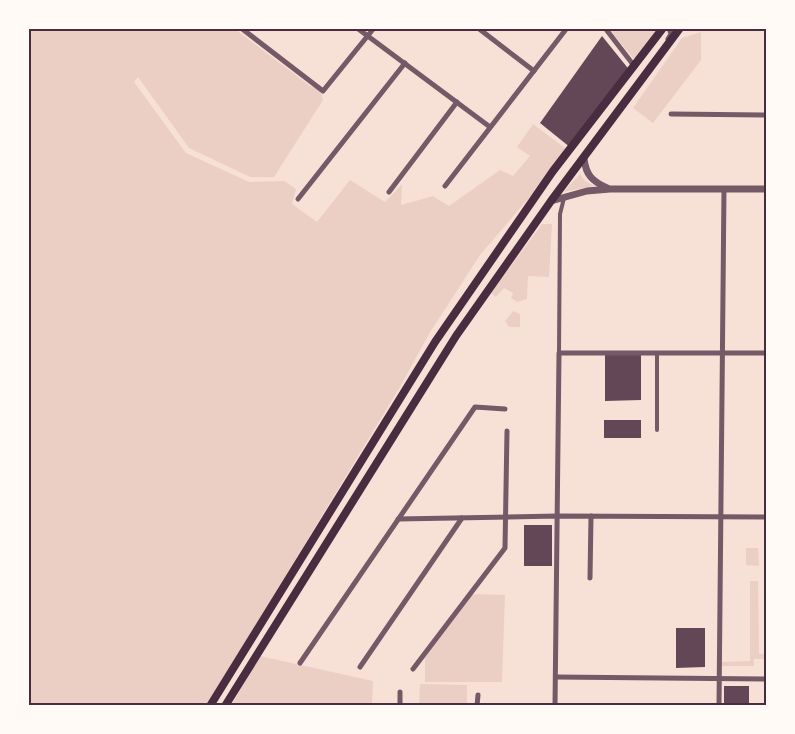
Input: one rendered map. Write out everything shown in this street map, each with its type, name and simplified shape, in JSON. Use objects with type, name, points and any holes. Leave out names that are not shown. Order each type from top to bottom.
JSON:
[{"type":"highway","points":[[210,705],[435,342],[553,171],[663,28]]},
{"type":"highway","points":[[225,705],[456,336],[551,201],[680,28]]},
{"type":"street","points":[[241,28],[323,92],[374,28]]},
{"type":"street","points":[[357,28],[490,127]]},
{"type":"street","points":[[478,28],[534,71]]},
{"type":"street","points":[[445,186],[567,28]]},
{"type":"street","points":[[605,28],[635,67]]},
{"type":"street","points":[[663,51],[671,34],[669,28]]},
{"type":"street","points":[[298,199],[405,63]]},
{"type":"street","points":[[388,192],[457,102]]},
{"type":"street","points":[[671,114],[766,115]]},
{"type":"street","points":[[584,159],[588,176],[595,183],[610,189]]},
{"type":"street","points":[[551,201],[587,191],[610,189],[766,189]]},
{"type":"street","points":[[719,705],[724,189]]},
{"type":"street","points":[[555,705],[560,214],[564,197]]},
{"type":"street","points":[[657,352],[657,430]]},
{"type":"street","points":[[559,353],[766,353]]},
{"type":"street","points":[[300,663],[475,407],[505,409]]},
{"type":"street","points":[[413,669],[505,548],[507,431]]},
{"type":"street","points":[[398,519],[558,516],[766,517]]},
{"type":"street","points":[[590,578],[591,516]]},
{"type":"street","points":[[360,667],[462,518]]},
{"type":"street","points":[[556,677],[766,680]]},
{"type":"street","points":[[400,692],[400,705]]},
{"type":"street","points":[[477,705],[478,695]]},
{"type":"shaded area","points":[[28,29],[235,29],[310,86],[320,89],[323,100],[274,177],[250,177],[189,148],[138,77],[134,82],[186,153],[249,182],[284,181],[296,189],[292,204],[317,222],[350,180],[385,202],[402,184],[401,205],[433,196],[449,206],[500,170],[513,176],[530,156],[517,147],[533,124],[569,151],[480,255],[429,334],[400,387],[207,705],[29,705]]},
{"type":"shaded area","points":[[609,29],[657,29],[634,59]]},
{"type":"shaded area","points":[[701,32],[701,60],[653,123],[633,108],[682,38]]},
{"type":"shaded area","points":[[580,174],[585,181],[594,186],[563,192]]},
{"type":"shaded area","points":[[542,224],[552,224],[549,277],[528,276],[527,299],[517,302],[511,298],[513,293],[504,288],[496,297],[491,293]]},
{"type":"shaded area","points":[[513,311],[520,314],[520,327],[509,327],[505,321]]},
{"type":"shaded area","points":[[746,548],[758,548],[759,566],[746,565]]},
{"type":"shaded area","points":[[750,581],[758,581],[759,654],[766,654],[766,659],[754,659],[754,666],[722,666],[722,662],[750,661]]},
{"type":"shaded area","points":[[469,594],[505,595],[502,682],[425,682],[425,658]]},
{"type":"shaded area","points":[[260,656],[373,681],[372,705],[231,706]]},
{"type":"shaded area","points":[[420,684],[467,685],[467,705],[419,705]]},
{"type":"building","points":[[602,36],[631,72],[571,148],[540,123]]},
{"type":"building","points":[[605,355],[641,355],[641,400],[605,401]]},
{"type":"building","points":[[604,420],[641,420],[641,438],[604,438]]},
{"type":"building","points":[[524,525],[552,525],[552,566],[524,566]]},
{"type":"building","points":[[676,628],[705,628],[705,667],[676,668]]},
{"type":"building","points":[[724,686],[749,686],[749,706],[724,706]]}]
